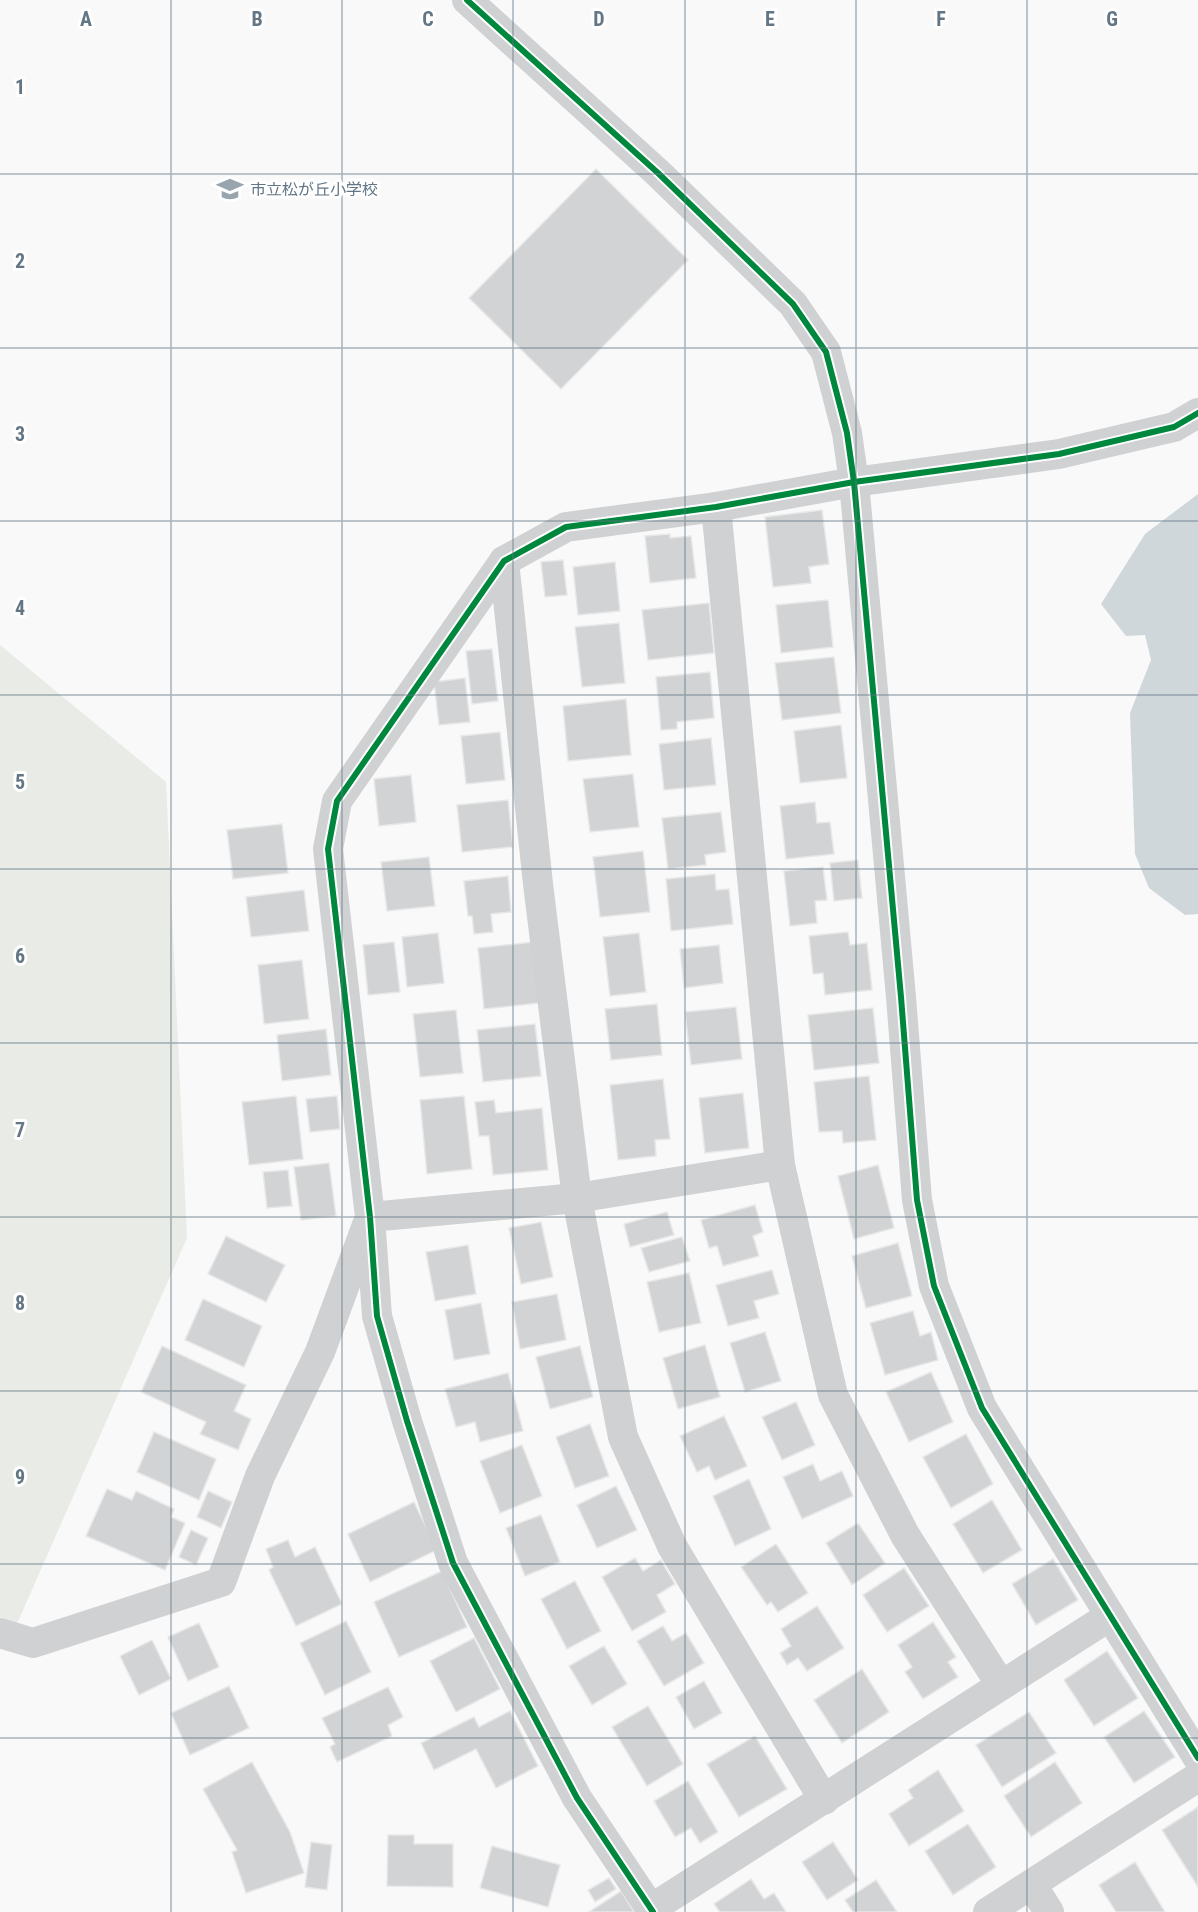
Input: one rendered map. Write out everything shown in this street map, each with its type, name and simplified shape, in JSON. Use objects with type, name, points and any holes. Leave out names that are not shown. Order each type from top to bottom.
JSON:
[{"type":"street","points":[[467,0],[658,173],[793,304],[826,352],[847,434],[854,482],[901,997],[916,1200],[934,1287],[982,1408],[1198,1758]]},
{"type":"street","points":[[1110,1616],[652,1910],[578,1798],[453,1563],[407,1421],[377,1316],[370,1217],[328,849],[338,801],[504,561],[566,527],[716,507],[854,482],[1059,454],[1174,427],[1198,412]]},
{"type":"street","points":[[716,507],[780,1166],[833,1395],[906,1535],[1001,1686]]},
{"type":"street","points":[[504,561],[538,884],[577,1198],[623,1437],[672,1546],[824,1800]]},
{"type":"street","points":[[370,1217],[577,1198],[780,1166]]},
{"type":"street","points":[[0,1633],[33,1643],[221,1582],[260,1476],[320,1352],[370,1217]]},
{"type":"street","points":[[988,1912],[1198,1777]]},
{"type":"street","points":[[1032,1885],[1049,1912]]},
{"type":"shaded area","points":[[1198,494],[1198,914],[1185,915],[1149,888],[1135,854],[1130,713],[1151,660],[1145,635],[1126,636],[1101,604],[1145,534]]},
{"type":"shaded area","points":[[0,645],[166,782],[187,1238],[16,1626],[0,1617]]},
{"type":"building","points":[[596,169],[688,260],[561,389],[469,298]]},
{"type":"building","points":[[822,510],[829,564],[809,567],[811,583],[773,587],[765,517]]},
{"type":"building","points":[[670,534],[670,538],[691,536],[696,578],[650,583],[645,536]]},
{"type":"building","points":[[563,560],[567,595],[545,597],[541,562]]},
{"type":"building","points":[[615,562],[620,611],[578,615],[573,567]]},
{"type":"building","points":[[828,600],[833,647],[781,653],[776,605]]},
{"type":"building","points":[[709,603],[714,653],[648,660],[642,610]]},
{"type":"building","points":[[619,623],[625,683],[582,687],[575,627]]},
{"type":"building","points":[[492,649],[498,701],[472,704],[466,651]]},
{"type":"building","points":[[834,657],[841,713],[782,720],[775,663]]},
{"type":"building","points":[[710,672],[714,718],[677,722],[677,729],[661,730],[656,677]]},
{"type":"building","points":[[465,678],[470,722],[439,725],[434,682]]},
{"type":"building","points":[[626,699],[631,755],[568,761],[563,706]]},
{"type":"building","points":[[841,725],[847,778],[800,783],[794,731]]},
{"type":"building","points":[[500,732],[505,780],[466,784],[461,736]]},
{"type":"building","points":[[711,738],[716,785],[664,790],[659,744]]},
{"type":"building","points":[[633,774],[639,827],[590,832],[583,779]]},
{"type":"building","points":[[411,775],[416,822],[379,826],[374,779]]},
{"type":"building","points":[[508,800],[513,847],[462,852],[457,805]]},
{"type":"building","points":[[815,802],[817,823],[830,822],[834,854],[786,859],[780,806]]},
{"type":"building","points":[[721,812],[726,852],[705,855],[706,865],[668,869],[662,818]]},
{"type":"building","points":[[282,824],[288,873],[233,879],[227,830]]},
{"type":"building","points":[[643,851],[650,912],[600,917],[593,857]]},
{"type":"building","points":[[429,857],[435,906],[387,911],[381,862]]},
{"type":"building","points":[[858,860],[862,898],[834,901],[830,863]]},
{"type":"building","points":[[823,867],[827,900],[815,901],[817,923],[790,926],[784,871]]},
{"type":"building","points":[[715,874],[716,890],[729,889],[733,924],[671,931],[666,879]]},
{"type":"building","points":[[508,876],[511,912],[491,914],[493,932],[474,934],[472,916],[468,916],[464,881]]},
{"type":"building","points":[[304,890],[309,931],[251,937],[246,897]]},
{"type":"building","points":[[848,932],[850,945],[867,943],[872,990],[825,995],[823,973],[813,974],[809,936]]},
{"type":"building","points":[[438,933],[444,983],[407,987],[402,937]]},
{"type":"building","points":[[639,933],[646,992],[610,996],[603,937]]},
{"type":"building","points":[[394,942],[400,992],[368,995],[363,945]]},
{"type":"building","points":[[533,942],[539,1003],[484,1009],[478,948]]},
{"type":"building","points":[[719,945],[723,983],[684,988],[680,949]]},
{"type":"building","points":[[302,960],[309,1019],[264,1024],[258,965]]},
{"type":"building","points":[[657,1004],[662,1055],[611,1060],[605,1009]]},
{"type":"building","points":[[736,1007],[742,1059],[691,1065],[685,1012]]},
{"type":"building","points":[[873,1008],[879,1063],[814,1070],[808,1015]]},
{"type":"building","points":[[456,1010],[463,1073],[420,1077],[413,1014]]},
{"type":"building","points":[[535,1024],[541,1076],[483,1082],[477,1030]]},
{"type":"building","points":[[326,1029],[331,1075],[282,1081],[277,1035]]},
{"type":"building","points":[[869,1076],[876,1140],[843,1143],[842,1131],[819,1132],[814,1082]]},
{"type":"building","points":[[663,1079],[670,1139],[655,1140],[656,1156],[618,1160],[610,1085]]},
{"type":"building","points":[[743,1093],[749,1148],[705,1153],[699,1098]]},
{"type":"building","points":[[296,1096],[303,1159],[249,1165],[242,1102]]},
{"type":"building","points":[[337,1096],[340,1129],[310,1132],[306,1099]]},
{"type":"building","points":[[464,1096],[472,1169],[427,1174],[420,1100]]},
{"type":"building","points":[[494,1100],[496,1113],[542,1108],[548,1170],[493,1175],[489,1136],[479,1136],[475,1102]]},
{"type":"building","points":[[329,1163],[336,1216],[301,1220],[294,1167]]},
{"type":"building","points":[[878,1165],[894,1228],[854,1239],[838,1176]]},
{"type":"building","points":[[288,1170],[292,1206],[267,1208],[263,1172]]},
{"type":"building","points":[[755,1205],[763,1232],[753,1236],[759,1256],[723,1266],[717,1246],[709,1248],[701,1220]]},
{"type":"building","points":[[667,1212],[674,1235],[630,1247],[624,1224]]},
{"type":"building","points":[[541,1222],[553,1277],[521,1284],[509,1228]]},
{"type":"building","points":[[226,1236],[285,1265],[266,1302],[208,1274]]},
{"type":"building","points":[[682,1237],[690,1261],[649,1272],[641,1248]]},
{"type":"building","points":[[898,1243],[912,1296],[866,1308],[852,1256]]},
{"type":"building","points":[[468,1245],[476,1294],[435,1301],[426,1252]]},
{"type":"building","points":[[772,1270],[779,1294],[754,1301],[759,1318],[728,1326],[716,1285]]},
{"type":"building","points":[[689,1273],[701,1323],[659,1332],[647,1282]]},
{"type":"building","points":[[557,1294],[566,1340],[520,1349],[512,1302]]},
{"type":"building","points":[[203,1299],[262,1326],[244,1367],[185,1340]]},
{"type":"building","points":[[481,1303],[490,1354],[454,1360],[445,1310]]},
{"type":"building","points":[[913,1311],[920,1336],[931,1332],[938,1360],[885,1375],[870,1323]]},
{"type":"building","points":[[765,1332],[781,1381],[745,1392],[730,1343]]},
{"type":"building","points":[[705,1345],[720,1397],[678,1409],[663,1358]]},
{"type":"building","points":[[162,1346],[246,1385],[234,1411],[251,1419],[238,1450],[200,1434],[206,1422],[141,1392]]},
{"type":"building","points":[[580,1346],[593,1397],[550,1409],[536,1357]]},
{"type":"building","points":[[931,1372],[953,1422],[909,1442],[886,1392]]},
{"type":"building","points":[[508,1373],[523,1431],[480,1442],[475,1422],[456,1427],[445,1389]]},
{"type":"building","points":[[796,1402],[815,1445],[782,1460],[762,1417]]},
{"type":"building","points":[[724,1416],[747,1466],[715,1480],[709,1466],[697,1472],[680,1436]]},
{"type":"building","points":[[590,1424],[609,1476],[575,1488],[556,1437]]},
{"type":"building","points":[[154,1432],[216,1459],[199,1500],[137,1472]]},
{"type":"building","points":[[966,1434],[993,1484],[951,1508],[923,1457]]},
{"type":"building","points":[[522,1445],[542,1496],[500,1513],[480,1461]]},
{"type":"building","points":[[813,1464],[820,1481],[842,1471],[853,1496],[802,1519],[783,1477]]},
{"type":"building","points":[[749,1479],[771,1529],[735,1546],[713,1496]]},
{"type":"building","points":[[616,1486],[637,1530],[597,1548],[577,1505]]},
{"type":"building","points":[[107,1489],[132,1500],[136,1491],[174,1509],[171,1517],[185,1523],[165,1570],[86,1536]]},
{"type":"building","points":[[208,1491],[232,1502],[221,1528],[197,1517]]},
{"type":"building","points":[[992,1500],[1022,1550],[983,1573],[953,1524]]},
{"type":"building","points":[[414,1502],[437,1550],[370,1582],[348,1534]]},
{"type":"building","points":[[541,1515],[560,1562],[525,1576],[506,1528]]},
{"type":"building","points":[[858,1523],[885,1563],[852,1585],[826,1543]]},
{"type":"building","points":[[191,1530],[208,1538],[196,1565],[179,1557]]},
{"type":"building","points":[[288,1540],[295,1557],[315,1547],[342,1604],[296,1626],[269,1570],[273,1567],[266,1549]]},
{"type":"building","points":[[776,1544],[808,1593],[778,1612],[771,1602],[767,1605],[741,1567]]},
{"type":"building","points":[[635,1558],[643,1571],[661,1560],[675,1584],[657,1595],[666,1612],[632,1631],[602,1577]]},
{"type":"building","points":[[1053,1559],[1078,1600],[1036,1625],[1012,1584]]},
{"type":"building","points":[[904,1568],[929,1606],[887,1632],[863,1595]]},
{"type":"building","points":[[442,1571],[467,1627],[399,1657],[374,1602]]},
{"type":"building","points":[[575,1581],[601,1631],[567,1649],[541,1599]]},
{"type":"building","points":[[817,1606],[844,1648],[807,1671],[798,1658],[787,1665],[780,1653],[791,1646],[781,1629]]},
{"type":"building","points":[[346,1621],[371,1672],[325,1695],[300,1643]]},
{"type":"building","points":[[933,1622],[956,1657],[948,1662],[958,1677],[923,1699],[905,1672],[912,1667],[898,1645]]},
{"type":"building","points":[[199,1623],[219,1667],[188,1681],[168,1637]]},
{"type":"building","points":[[663,1626],[672,1641],[686,1633],[704,1663],[664,1686],[637,1641]]},
{"type":"building","points":[[474,1638],[500,1689],[456,1712],[430,1661]]},
{"type":"building","points":[[152,1640],[171,1679],[139,1695],[120,1656]]},
{"type":"building","points":[[604,1646],[627,1684],[592,1705],[569,1666]]},
{"type":"building","points":[[1107,1651],[1138,1698],[1094,1726],[1064,1680]]},
{"type":"building","points":[[862,1669],[889,1712],[842,1743],[814,1700]]},
{"type":"building","points":[[704,1681],[722,1713],[694,1729],[676,1697]]},
{"type":"building","points":[[229,1686],[249,1728],[190,1755],[171,1713]]},
{"type":"building","points":[[388,1687],[403,1717],[388,1725],[392,1736],[337,1762],[330,1747],[335,1744],[322,1718]]},
{"type":"building","points":[[648,1706],[683,1764],[647,1786],[612,1727]]},
{"type":"building","points":[[510,1711],[538,1766],[496,1788],[476,1749],[434,1770],[421,1743],[474,1717],[479,1727]]},
{"type":"building","points":[[1144,1711],[1175,1757],[1134,1783],[1104,1737]]},
{"type":"building","points":[[1029,1712],[1056,1753],[1002,1787],[976,1745]]},
{"type":"building","points":[[755,1736],[787,1789],[739,1817],[707,1764]]},
{"type":"building","points":[[252,1762],[290,1832],[304,1873],[246,1893],[232,1852],[237,1850],[203,1789]]},
{"type":"building","points":[[1055,1762],[1082,1803],[1031,1837],[1004,1796]]},
{"type":"building","points":[[938,1770],[964,1811],[909,1846],[889,1814],[913,1798],[908,1790]]},
{"type":"building","points":[[688,1781],[718,1832],[700,1843],[691,1828],[675,1837],[654,1801]]},
{"type":"building","points":[[1198,1807],[1198,1887],[1162,1830]]},
{"type":"building","points":[[968,1824],[996,1867],[953,1895],[925,1851]]},
{"type":"building","points":[[388,1835],[414,1835],[414,1844],[453,1844],[453,1887],[387,1886]]},
{"type":"building","points":[[311,1842],[332,1845],[327,1890],[305,1887]]},
{"type":"building","points":[[833,1842],[858,1880],[827,1900],[802,1862]]},
{"type":"building","points":[[492,1846],[560,1865],[548,1907],[480,1888]]},
{"type":"building","points":[[1135,1862],[1165,1912],[1116,1912],[1099,1885]]},
{"type":"building","points":[[609,1878],[616,1889],[595,1902],[588,1890]]},
{"type":"building","points":[[751,1879],[764,1899],[774,1893],[786,1912],[720,1912],[714,1904]]},
{"type":"building","points":[[876,1880],[897,1912],[853,1912],[845,1900]]},
{"type":"building","points":[[621,1891],[634,1912],[589,1912]]},
{"type":"cycle path","points":[[467,0],[658,173],[793,304],[826,352],[847,433],[854,482],[901,997],[917,1200],[934,1286],[982,1408],[1198,1758]]},
{"type":"cycle path","points":[[653,1912],[577,1798],[453,1563],[407,1421],[377,1316],[370,1217],[328,849],[337,801],[504,561],[566,527],[716,507],[854,482],[1059,454],[1174,427],[1198,413]]},
{"type":"place","name":"市立松が丘小学校","points":[[230,189]]}]
